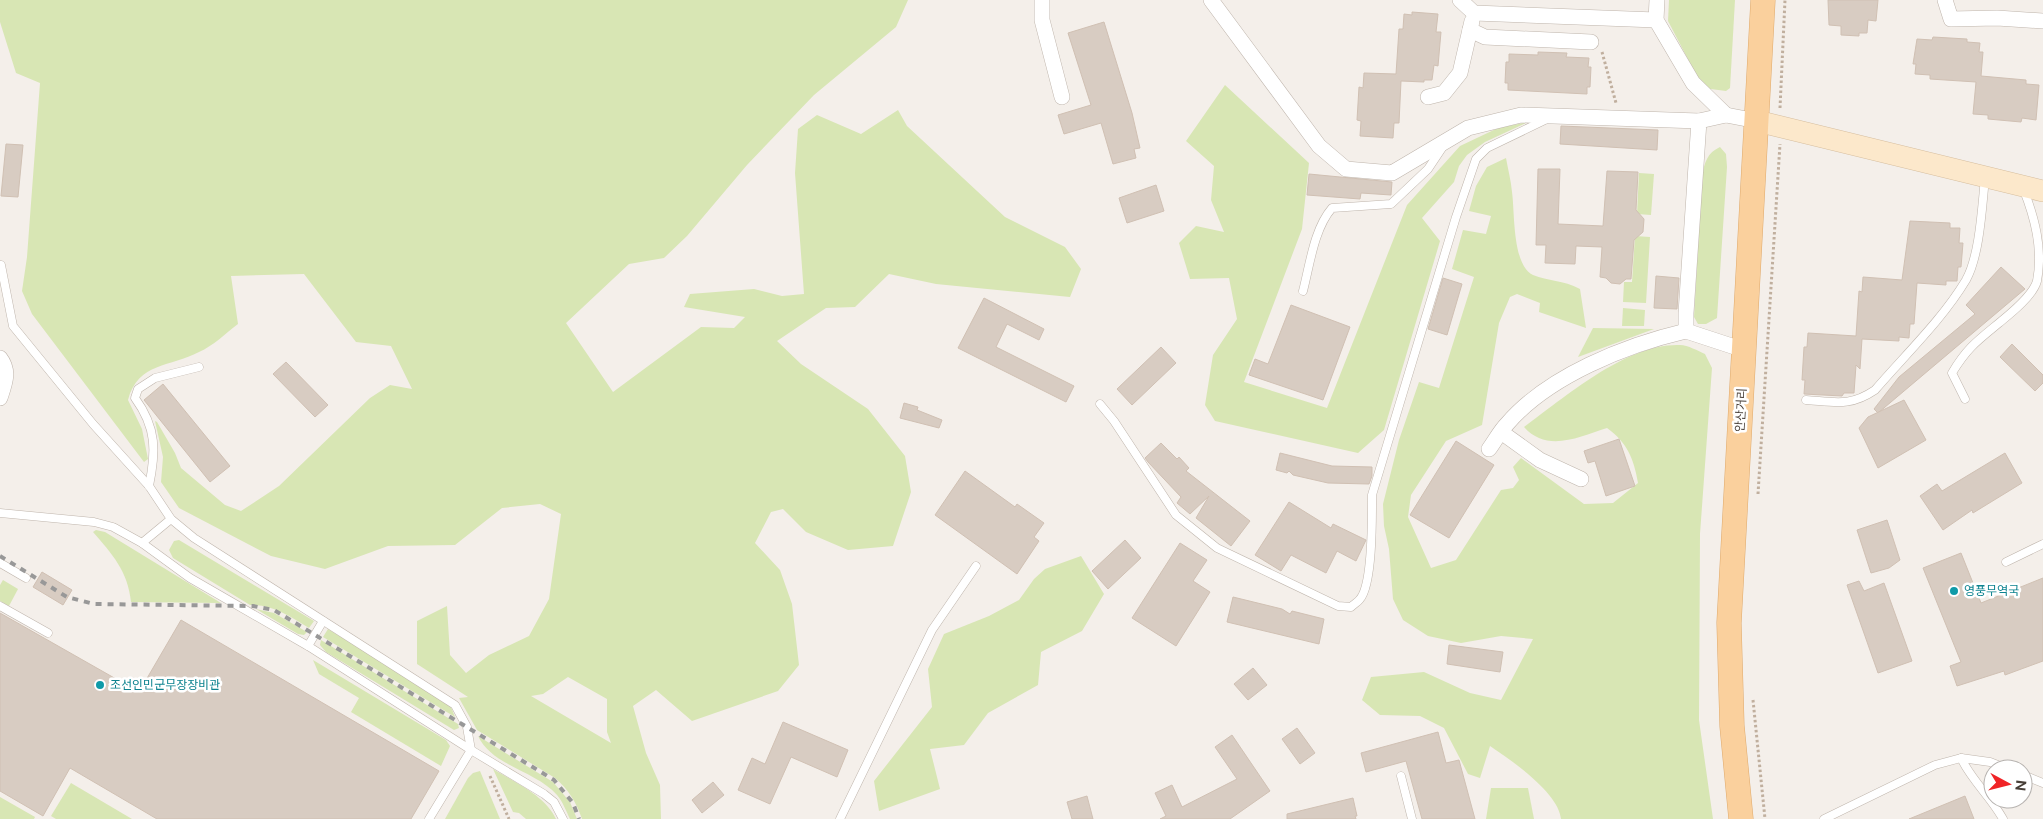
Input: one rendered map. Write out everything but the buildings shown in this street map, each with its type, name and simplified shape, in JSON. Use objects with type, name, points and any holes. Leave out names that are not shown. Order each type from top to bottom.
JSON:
[{"type":"main road","name":"안산거리","points":[[1741,819],[1732,726],[1729,623],[1763,0]]},
{"type":"street","points":[[1042,0],[1042,20],[1062,97]]},
{"type":"street","points":[[1211,0],[1319,146],[1346,169],[1392,173],[1468,128],[1521,114],[1699,121],[1726,115],[2043,191]]},
{"type":"street","points":[[1460,0],[1474,13],[1656,20]]},
{"type":"street","points":[[1657,0],[1656,20],[1693,83],[1726,115]]},
{"type":"street","points":[[1945,0],[1951,19],[1997,18],[2043,21]]},
{"type":"street","points":[[1428,97],[1444,93],[1460,73],[1474,13]]},
{"type":"street","points":[[1470,30],[1484,37],[1591,42]]},
{"type":"street","points":[[1686,331],[1699,121]]},
{"type":"street","points":[[1489,449],[1507,423],[1544,391],[1610,355],[1657,338],[1686,331],[1744,350]]},
{"type":"street","points":[[0,358],[5,365],[6,379],[0,398]]},
{"type":"street","points":[[1501,432],[1540,460],[1581,479]]},
{"type":"lane","points":[[1100,404],[1176,515],[1217,548],[1338,606],[1351,607],[1362,598],[1368,572],[1372,537],[1372,495],[1456,216],[1476,159],[1487,148],[1553,116]]},
{"type":"lane","points":[[1303,291],[1317,238],[1326,215],[1332,208],[1391,204],[1428,168],[1448,140]]},
{"type":"lane","points":[[1806,400],[1849,404],[1862,400],[1875,390],[1942,314],[1966,278],[1980,232],[1985,178]]},
{"type":"lane","points":[[1964,400],[1952,373],[1965,351],[2017,308],[2037,283],[2041,253],[2037,223],[2022,186]]},
{"type":"lane","points":[[1,265],[13,326],[93,424],[149,486],[171,519],[194,538],[455,704],[467,727],[470,750],[429,819]]},
{"type":"lane","points":[[149,486],[155,457],[153,438],[143,408],[135,398],[138,389],[155,378],[200,367]]},
{"type":"lane","points":[[0,513],[94,522],[113,527],[142,543],[190,578],[308,646],[470,750],[544,794],[554,802],[563,819]]},
{"type":"lane","points":[[142,543],[171,519]]},
{"type":"lane","points":[[2006,562],[2043,544]]},
{"type":"lane","points":[[0,563],[26,578]]},
{"type":"lane","points":[[840,819],[932,630],[976,566]]},
{"type":"lane","points":[[0,606],[48,634]]},
{"type":"lane","points":[[308,646],[323,621]]},
{"type":"lane","points":[[1961,758],[1967,771],[1996,806],[2004,819]]},
{"type":"lane","points":[[1824,819],[1935,765],[1961,758],[1983,761]]},
{"type":"lane","points":[[1401,776],[1412,819]]},
{"type":"path","points":[[1758,495],[1781,127],[1780,99],[1785,0]]},
{"type":"path","points":[[1591,42],[1598,44],[1604,56],[1619,119]]},
{"type":"path","points":[[1753,693],[1765,819]]},
{"type":"path","points":[[482,757],[509,819]]},
{"type":"green space","points":[[0,0],[908,0],[896,27],[814,95],[747,165],[687,236],[664,258],[629,264],[566,323],[613,392],[701,327],[734,328],[745,317],[684,307],[690,294],[754,289],[782,296],[804,294],[795,173],[798,129],[817,115],[861,134],[898,110],[907,126],[1005,217],[1065,247],[1081,269],[1070,297],[936,284],[889,274],[855,307],[826,308],[777,341],[801,364],[868,409],[905,456],[911,492],[893,546],[848,550],[806,532],[783,509],[771,512],[755,543],[780,570],[792,604],[799,665],[778,691],[692,721],[656,690],[633,706],[646,753],[660,785],[661,819],[582,819],[572,797],[555,778],[477,730],[459,698],[468,697],[417,664],[417,621],[447,606],[450,655],[466,673],[489,655],[529,636],[549,599],[561,514],[540,504],[502,508],[455,545],[388,546],[325,569],[271,556],[179,508],[161,482],[163,457],[155,421],[175,453],[181,468],[225,505],[241,511],[279,486],[370,398],[390,385],[412,389],[391,346],[356,342],[304,274],[231,276],[238,324],[204,349],[147,372],[133,388],[128,400],[142,429],[148,459],[144,462],[32,314],[22,291],[27,257],[40,83],[16,73],[0,22]],"holes":[[[568,677],[607,699],[607,732],[611,743],[531,696],[543,694]]]},
{"type":"green space","points":[[1669,0],[1735,0],[1730,88],[1726,91],[1703,88],[1668,21]]},
{"type":"green space","points":[[1225,85],[1309,163],[1302,229],[1244,382],[1327,408],[1407,205],[1460,146],[1498,128],[1528,122],[1485,142],[1467,155],[1459,166],[1454,182],[1422,218],[1440,241],[1384,430],[1358,453],[1215,421],[1205,405],[1213,355],[1237,319],[1229,278],[1190,279],[1179,243],[1196,226],[1224,232],[1211,200],[1214,166],[1186,141]]},
{"type":"green space","points":[[1720,147],[1726,154],[1727,167],[1717,318],[1706,324],[1698,324],[1694,317],[1702,175],[1707,158]]},
{"type":"green space","points":[[1506,158],[1512,188],[1516,238],[1521,261],[1533,275],[1580,289],[1586,328],[1539,312],[1540,303],[1517,294],[1510,297],[1499,323],[1482,425],[1446,441],[1411,495],[1408,517],[1431,568],[1456,560],[1501,490],[1513,488],[1519,480],[1513,467],[1521,458],[1584,504],[1613,503],[1638,483],[1632,459],[1625,445],[1614,433],[1607,428],[1564,441],[1553,441],[1533,435],[1524,427],[1577,387],[1618,362],[1639,353],[1660,347],[1683,345],[1705,354],[1712,368],[1700,534],[1699,720],[1713,819],[1561,819],[1558,809],[1543,788],[1521,768],[1490,746],[1480,778],[1468,774],[1444,728],[1420,716],[1380,715],[1362,700],[1371,677],[1424,672],[1470,693],[1501,700],[1533,639],[1501,636],[1461,643],[1428,636],[1403,620],[1393,599],[1389,549],[1384,526],[1383,504],[1399,440],[1419,382],[1439,388],[1474,277],[1452,269],[1463,230],[1486,234],[1491,216],[1469,211],[1476,186],[1487,167]]},
{"type":"green space","points":[[1639,173],[1654,174],[1651,215],[1637,214]]},
{"type":"green space","points":[[1635,236],[1650,237],[1646,303],[1623,302],[1624,282],[1632,282]]},
{"type":"green space","points":[[1623,308],[1645,310],[1644,326],[1622,326]]},
{"type":"green space","points":[[1593,328],[1654,329],[1578,357]]},
{"type":"green space","points":[[96,530],[105,532],[221,603],[131,602],[123,572],[113,556],[93,532]]},
{"type":"green space","points":[[179,540],[314,621],[309,628],[274,609],[250,605],[173,558],[169,550],[174,541]]},
{"type":"green space","points":[[1081,556],[1104,594],[1082,631],[1041,652],[1038,685],[988,713],[964,745],[930,749],[940,789],[879,811],[874,781],[932,707],[928,669],[944,634],[989,616],[1019,600],[1034,579],[1045,569]]},
{"type":"green space","points":[[3,580],[18,589],[9,606],[0,601],[0,585]]},
{"type":"green space","points":[[256,609],[274,613],[307,632],[304,635],[298,634]]},
{"type":"green space","points":[[328,629],[443,699],[451,707],[455,717],[323,637]]},
{"type":"green space","points":[[321,640],[458,724],[459,728],[454,730],[326,652],[320,645]]},
{"type":"green space","points":[[313,660],[446,740],[450,746],[441,766],[351,712],[359,698],[319,674]]},
{"type":"green space","points":[[478,736],[553,782],[570,802],[577,819],[570,819],[557,795],[548,787],[493,754]]},
{"type":"green space","points":[[493,769],[537,796],[551,810],[556,819],[526,819],[519,813],[513,812]]},
{"type":"green space","points":[[480,771],[500,819],[445,819],[468,778],[473,773]]},
{"type":"green space","points":[[71,783],[132,819],[56,819],[51,816]]},
{"type":"green space","points":[[1491,788],[1528,788],[1534,819],[1486,819]]},
{"type":"green space","points":[[0,797],[35,817],[34,819],[0,819]]},
{"type":"railway","points":[[0,556],[67,597],[94,604],[253,606],[274,610],[554,780],[573,803],[579,819]]},
{"type":"place","name":"영풍무역국","points":[[1954,591]]},
{"type":"place","name":"조선인민군무장장비관","points":[[100,685]]}]
